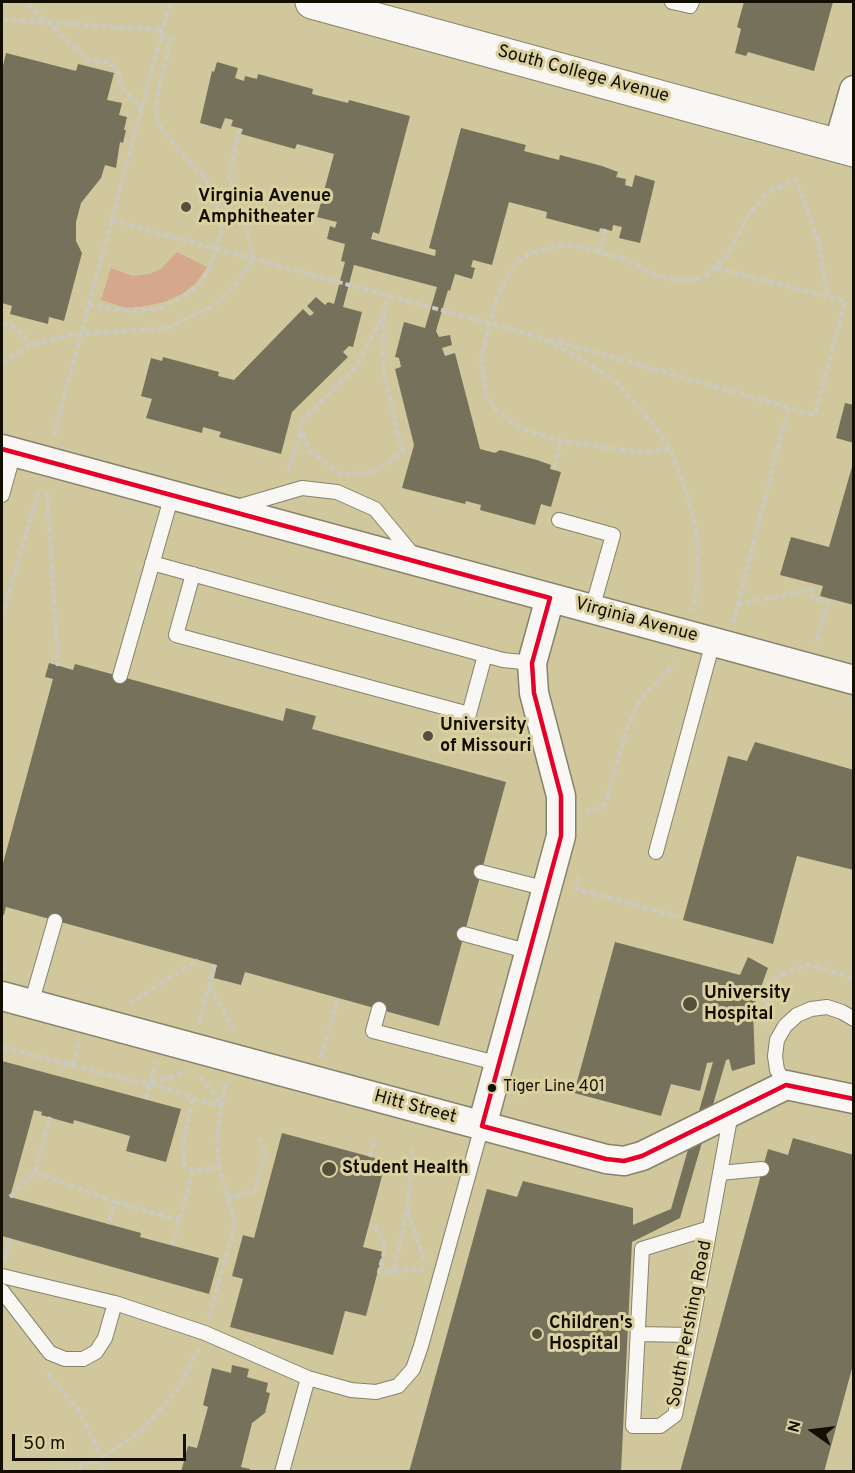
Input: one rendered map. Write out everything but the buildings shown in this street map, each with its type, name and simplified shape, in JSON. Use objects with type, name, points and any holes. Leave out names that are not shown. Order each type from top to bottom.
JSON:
[{"type":"main road","name":"South College Avenue","points":[[312,2],[360,8],[846,148]]},
{"type":"street","points":[[846,148],[854,90]]},
{"type":"street","name":"Virginia Avenue","points":[[8,451],[591,609],[722,633],[854,680]]},
{"type":"street","points":[[482,1126],[561,836],[561,796],[534,693],[532,663],[550,598]]},
{"type":"street","name":"Hitt Street","points":[[4,986],[32,1004],[162,1040],[233,1045],[482,1126],[606,1159],[624,1161],[642,1156],[786,1085]]},
{"type":"street","points":[[786,1085],[852,1096]]},
{"type":"lane","points":[[672,2],[690,6],[692,2]]},
{"type":"lane","points":[[2,495],[8,451]]},
{"type":"lane","points":[[227,510],[302,488],[337,492],[375,509],[419,562]]},
{"type":"lane","points":[[120,676],[172,495]]},
{"type":"lane","points":[[559,520],[613,535],[591,609]]},
{"type":"lane","points":[[152,563],[486,655],[532,663]]},
{"type":"lane","points":[[193,574],[176,635],[469,714],[486,655]]},
{"type":"lane","points":[[656,852],[722,633]]},
{"type":"lane","points":[[481,872],[547,889]]},
{"type":"lane","points":[[32,1004],[55,921]]},
{"type":"lane","points":[[464,934],[530,952]]},
{"type":"lane","points":[[786,1085],[777,1070],[775,1056],[777,1040],[785,1026],[796,1015],[819,1008],[842,1012],[854,1019]]},
{"type":"lane","points":[[379,1009],[374,1031],[500,1064]]},
{"type":"lane","name":"South Pershing Road","points":[[710,1228],[642,1250],[633,1426],[660,1426],[675,1415],[732,1111]]},
{"type":"lane","points":[[2,1276],[115,1303],[205,1333],[308,1378],[351,1390],[376,1392],[398,1386],[413,1369],[482,1126]]},
{"type":"lane","points":[[720,1173],[762,1169]]},
{"type":"lane","points":[[2,1291],[50,1353],[65,1359],[82,1359],[96,1352],[105,1338],[115,1303]]},
{"type":"lane","points":[[638,1334],[690,1335]]},
{"type":"lane","points":[[282,1472],[308,1378]]},
{"type":"path","points":[[28,2],[90,61],[110,62],[120,74],[120,85],[141,109]]},
{"type":"path","points":[[54,435],[170,2]]},
{"type":"path","points":[[2,20],[162,30]]},
{"type":"path","points":[[88,306],[134,311],[159,309],[189,294],[210,268],[222,230],[218,207],[205,177],[185,158],[159,125],[156,110],[158,91],[171,39],[160,36]]},
{"type":"path","points":[[2,363],[30,345],[70,334],[166,328],[194,317],[215,305],[234,286],[253,259],[244,212],[229,176],[240,128]]},
{"type":"path","points":[[670,449],[644,453],[561,441],[519,428],[495,409],[486,395],[481,357],[489,323],[507,274],[515,264],[529,254],[560,245],[623,258],[655,275],[675,280],[692,280],[707,275],[728,256],[749,214],[766,194],[796,179],[818,241],[828,296]]},
{"type":"path","points":[[111,220],[815,415],[845,301],[716,268]]},
{"type":"path","points":[[599,252],[605,229]]},
{"type":"path","points":[[383,315],[383,371],[403,453],[374,472],[341,475],[310,451],[299,424],[357,366],[383,315],[388,296]]},
{"type":"path","points":[[2,322],[18,328],[30,345]]},
{"type":"path","points":[[536,336],[568,351],[617,383],[654,425],[670,449],[687,494],[697,534],[697,583],[692,614]]},
{"type":"path","points":[[722,633],[737,605],[788,409]]},
{"type":"path","points":[[288,472],[301,430]]},
{"type":"path","points":[[554,468],[561,441]]},
{"type":"path","points":[[2,618],[39,489]]},
{"type":"path","points":[[47,491],[58,666]]},
{"type":"path","points":[[737,605],[812,589],[812,597],[828,602],[815,646]]},
{"type":"path","points":[[580,821],[582,811],[599,809],[605,805],[626,731],[640,700],[675,664]]},
{"type":"path","points":[[580,872],[576,889],[679,917]]},
{"type":"path","points":[[2,959],[4,986]]},
{"type":"path","points":[[120,1009],[198,960]]},
{"type":"path","points":[[777,977],[808,963],[854,978]]},
{"type":"path","points":[[197,1029],[215,964]]},
{"type":"path","points":[[51,1472],[74,1469],[102,1458],[143,1429],[160,1413],[178,1389],[205,1333],[233,1231],[234,1218],[219,1167],[217,1137],[220,1107],[233,1045],[208,986]]},
{"type":"path","points":[[319,1064],[338,998]]},
{"type":"path","points":[[146,1099],[162,1040]]},
{"type":"path","points":[[2,1047],[107,1075],[151,1083],[220,1107]]},
{"type":"path","points":[[151,1083],[189,1072],[199,1075],[216,1096],[220,1107]]},
{"type":"path","points":[[193,1099],[183,1140],[184,1164],[193,1172]]},
{"type":"path","points":[[10,1197],[35,1172],[50,1117]]},
{"type":"path","points":[[227,1198],[255,1191],[266,1153],[259,1138]]},
{"type":"path","points":[[370,1157],[375,1139]]},
{"type":"path","points":[[394,1270],[407,1210],[413,1149]]},
{"type":"path","points":[[193,1172],[219,1167]]},
{"type":"path","points":[[35,1172],[115,1202],[180,1220]]},
{"type":"path","points":[[172,1245],[193,1172]]},
{"type":"path","points":[[108,1224],[115,1202]]},
{"type":"path","points":[[375,1226],[385,1248],[379,1272],[427,1268],[407,1210]]},
{"type":"path","points":[[4,1262],[10,1239]]},
{"type":"path","points":[[40,1364],[78,1409],[102,1458],[104,1472]]},
{"type":"shaded area","name":"University of Missouri","points":[[2,2],[853,2],[853,1471],[2,1472]]},
{"type":"shaded area","points":[[177,252],[207,267],[196,283],[182,294],[164,302],[126,308],[101,300],[111,268],[133,276],[149,274],[161,269]]},
{"type":"transit line","points":[[2,449],[550,598],[532,663],[534,693],[561,796],[561,836],[482,1126],[606,1159],[624,1161],[642,1156],[786,1085],[854,1099]]},
{"type":"place","name":"Virginia Avenue Amphitheater","points":[[186,207]]},
{"type":"place","name":"University of Missouri","points":[[428,736]]},
{"type":"place","name":"University Hospital","points":[[690,1004]]},
{"type":"place","name":"Tiger Line 401","points":[[492,1088]]},
{"type":"place","name":"Student Health","points":[[329,1169]]},
{"type":"place","name":"Children's Hospital","points":[[537,1334]]}]
